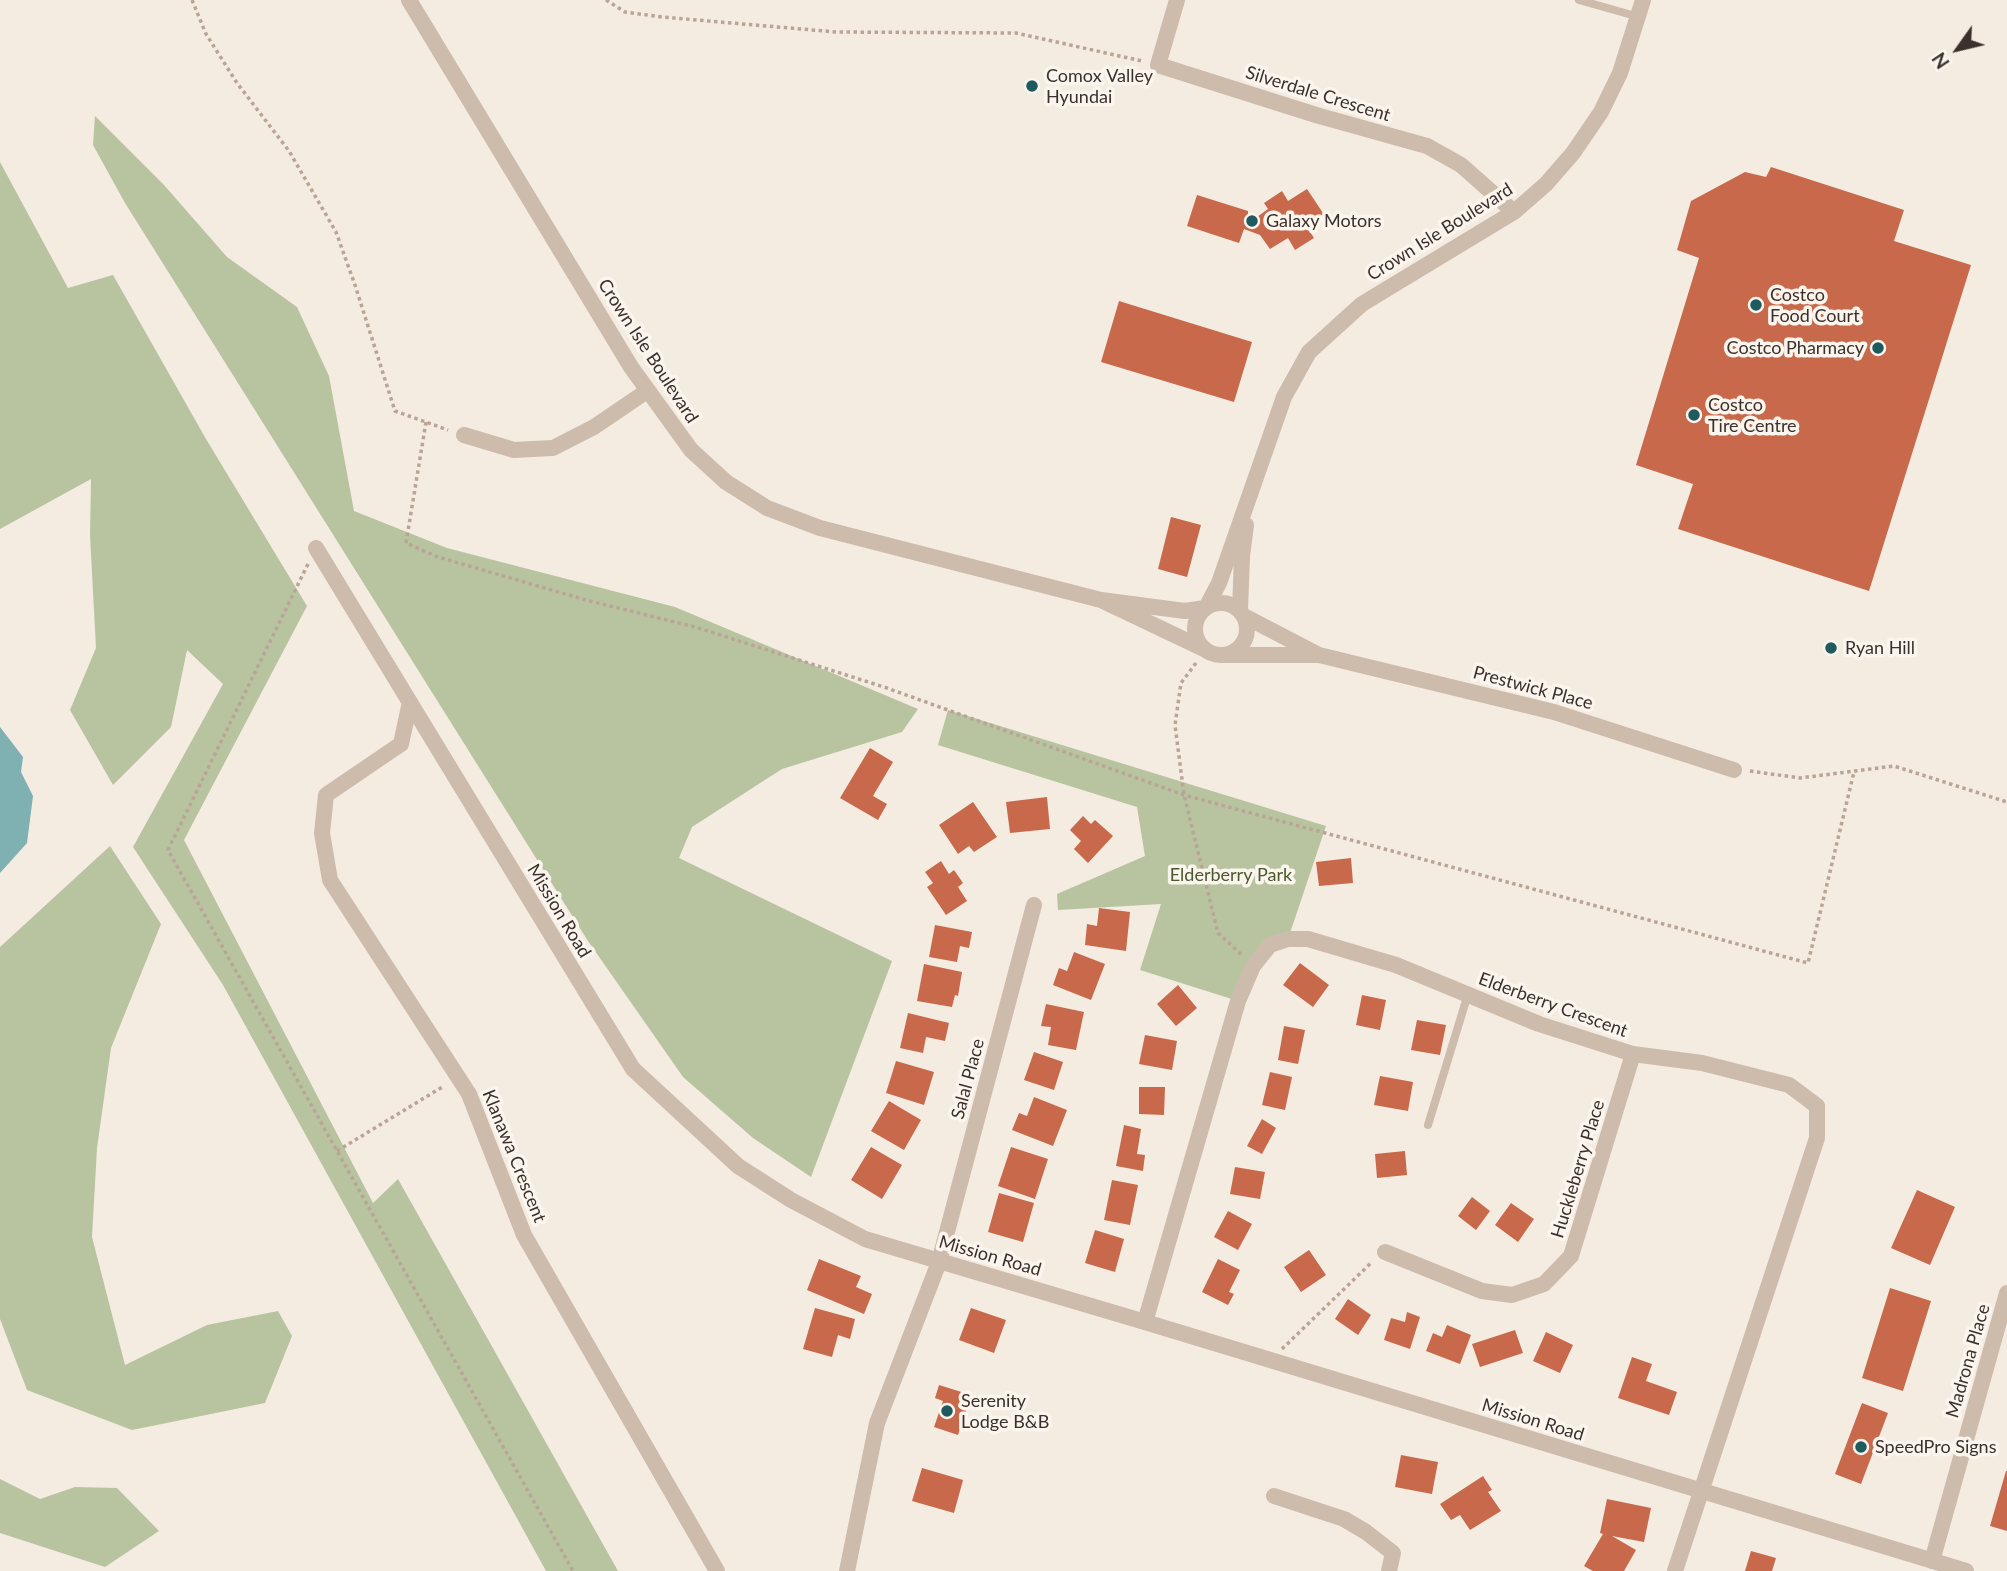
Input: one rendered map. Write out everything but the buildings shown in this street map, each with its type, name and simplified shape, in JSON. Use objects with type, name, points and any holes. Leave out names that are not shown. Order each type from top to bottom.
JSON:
[{"type":"street","name":"Crown Isle Boulevard","points":[[409,0],[647,391],[691,450],[726,482],[767,508],[821,528],[1101,600],[1185,611],[1206,607],[1219,583],[1284,397],[1309,352],[1362,304],[1514,212],[1546,184],[1573,153],[1601,112],[1620,73],[1643,0]]},
{"type":"street","points":[[1158,65],[1177,0]]},
{"type":"street","name":"Silverdale Crescent","points":[[1158,65],[1316,115],[1427,146],[1461,165],[1514,212]]},
{"type":"street","points":[[464,435],[514,450],[553,448],[594,427],[647,391]]},
{"type":"street","name":"Crown Isle Boulevard","points":[[1101,600],[1211,652],[1230,654],[1244,642],[1247,634],[1242,613],[1242,556],[1251,491]]},
{"type":"street","name":"Mission Road","points":[[316,548],[633,1069],[738,1166],[791,1200],[865,1239],[1701,1492],[1931,1566],[1966,1571]]},
{"type":"street","points":[[1211,652],[1199,644],[1195,630],[1198,616],[1206,607],[1225,603],[1242,613]]},
{"type":"street","name":"Prestwick Place","points":[[1242,613],[1319,655]]},
{"type":"street","name":"Prestwick Place","points":[[1211,652],[1319,655],[1554,712],[1734,770]]},
{"type":"street","name":"Klanawa Crescent","points":[[410,702],[401,744],[327,795],[322,833],[330,880],[469,1094],[524,1235],[717,1571]]},
{"type":"street","name":"Salal Place","points":[[939,1262],[1034,905]]},
{"type":"street","name":"Elderberry Crescent","points":[[1145,1322],[1238,1001],[1253,967],[1270,945],[1288,939],[1308,939],[1396,965],[1539,1024],[1633,1054],[1702,1063],[1789,1084],[1817,1106],[1817,1139],[1701,1492]]},
{"type":"street","name":"Huckleberry Place","points":[[1385,1252],[1482,1291],[1512,1295],[1544,1284],[1571,1256],[1633,1054]]},
{"type":"street","points":[[848,1571],[877,1423],[939,1262]]},
{"type":"street","name":"Madrona Place","points":[[1931,1566],[2007,1293]]},
{"type":"street","points":[[1675,1571],[1701,1492]]},
{"type":"street","points":[[1273,1496],[1345,1519],[1366,1532],[1393,1553],[1389,1571]]},
{"type":"lane","points":[[1579,0],[1639,18]]},
{"type":"lane","points":[[1428,1125],[1468,994]]},
{"type":"path","points":[[192,0],[206,34],[237,83],[289,151],[336,232],[395,411],[464,435]]},
{"type":"path","points":[[606,0],[625,12],[809,30],[1017,33],[1158,65]]},
{"type":"path","points":[[426,422],[407,543],[438,557],[586,600],[695,626],[884,687],[1184,795],[1808,962],[1854,772]]},
{"type":"path","points":[[316,548],[168,850],[573,1571]]},
{"type":"path","points":[[1211,652],[1181,683],[1175,725],[1184,795],[1218,933],[1253,967]]},
{"type":"path","points":[[1734,770],[1800,778],[1895,766],[2007,802]]},
{"type":"path","points":[[337,1151],[458,1078]]},
{"type":"path","points":[[1270,1360],[1360,1272],[1385,1252]]},
{"type":"green space","points":[[95,116],[164,185],[227,257],[297,307],[329,376],[354,511],[447,548],[675,607],[918,709],[902,732],[782,769],[692,827],[679,858],[892,961],[811,1177],[753,1138],[683,1077],[588,941],[125,203],[93,145]]},
{"type":"green space","points":[[0,162],[68,288],[113,275],[206,439],[307,606],[184,840],[373,1203],[398,1179],[618,1571],[546,1571],[223,985],[133,847],[223,684],[187,650],[171,727],[113,785],[70,710],[96,648],[90,535],[91,479],[0,529]]},
{"type":"green space","name":"Elderberry Park","points":[[948,710],[1326,826],[1288,939],[1270,945],[1238,1001],[1140,970],[1161,904],[1058,910],[1057,894],[1145,856],[1137,807],[938,745]]},
{"type":"green space","points":[[110,846],[161,924],[111,1048],[97,1148],[92,1237],[125,1365],[207,1325],[278,1311],[292,1336],[265,1403],[132,1430],[27,1390],[0,1319],[0,947]]},
{"type":"green space","points":[[0,1479],[40,1499],[75,1487],[117,1488],[159,1531],[105,1567],[0,1533]]},
{"type":"water","points":[[0,727],[23,757],[21,772],[33,796],[27,843],[0,873]]},
{"type":"place","name":"Comox Valley Hyundai","points":[[1032,86]]},
{"type":"place","name":"Galaxy Motors","points":[[1252,221]]},
{"type":"place","name":"Costco Food Court","points":[[1756,305]]},
{"type":"place","name":"Costco Pharmacy","points":[[1878,348]]},
{"type":"place","name":"Costco Tire Centre","points":[[1694,415]]},
{"type":"place","name":"Ryan Hill","points":[[1831,648]]},
{"type":"place","name":"Serenity Lodge B&B","points":[[947,1411]]},
{"type":"place","name":"SpeedPro Signs","points":[[1861,1447]]}]
